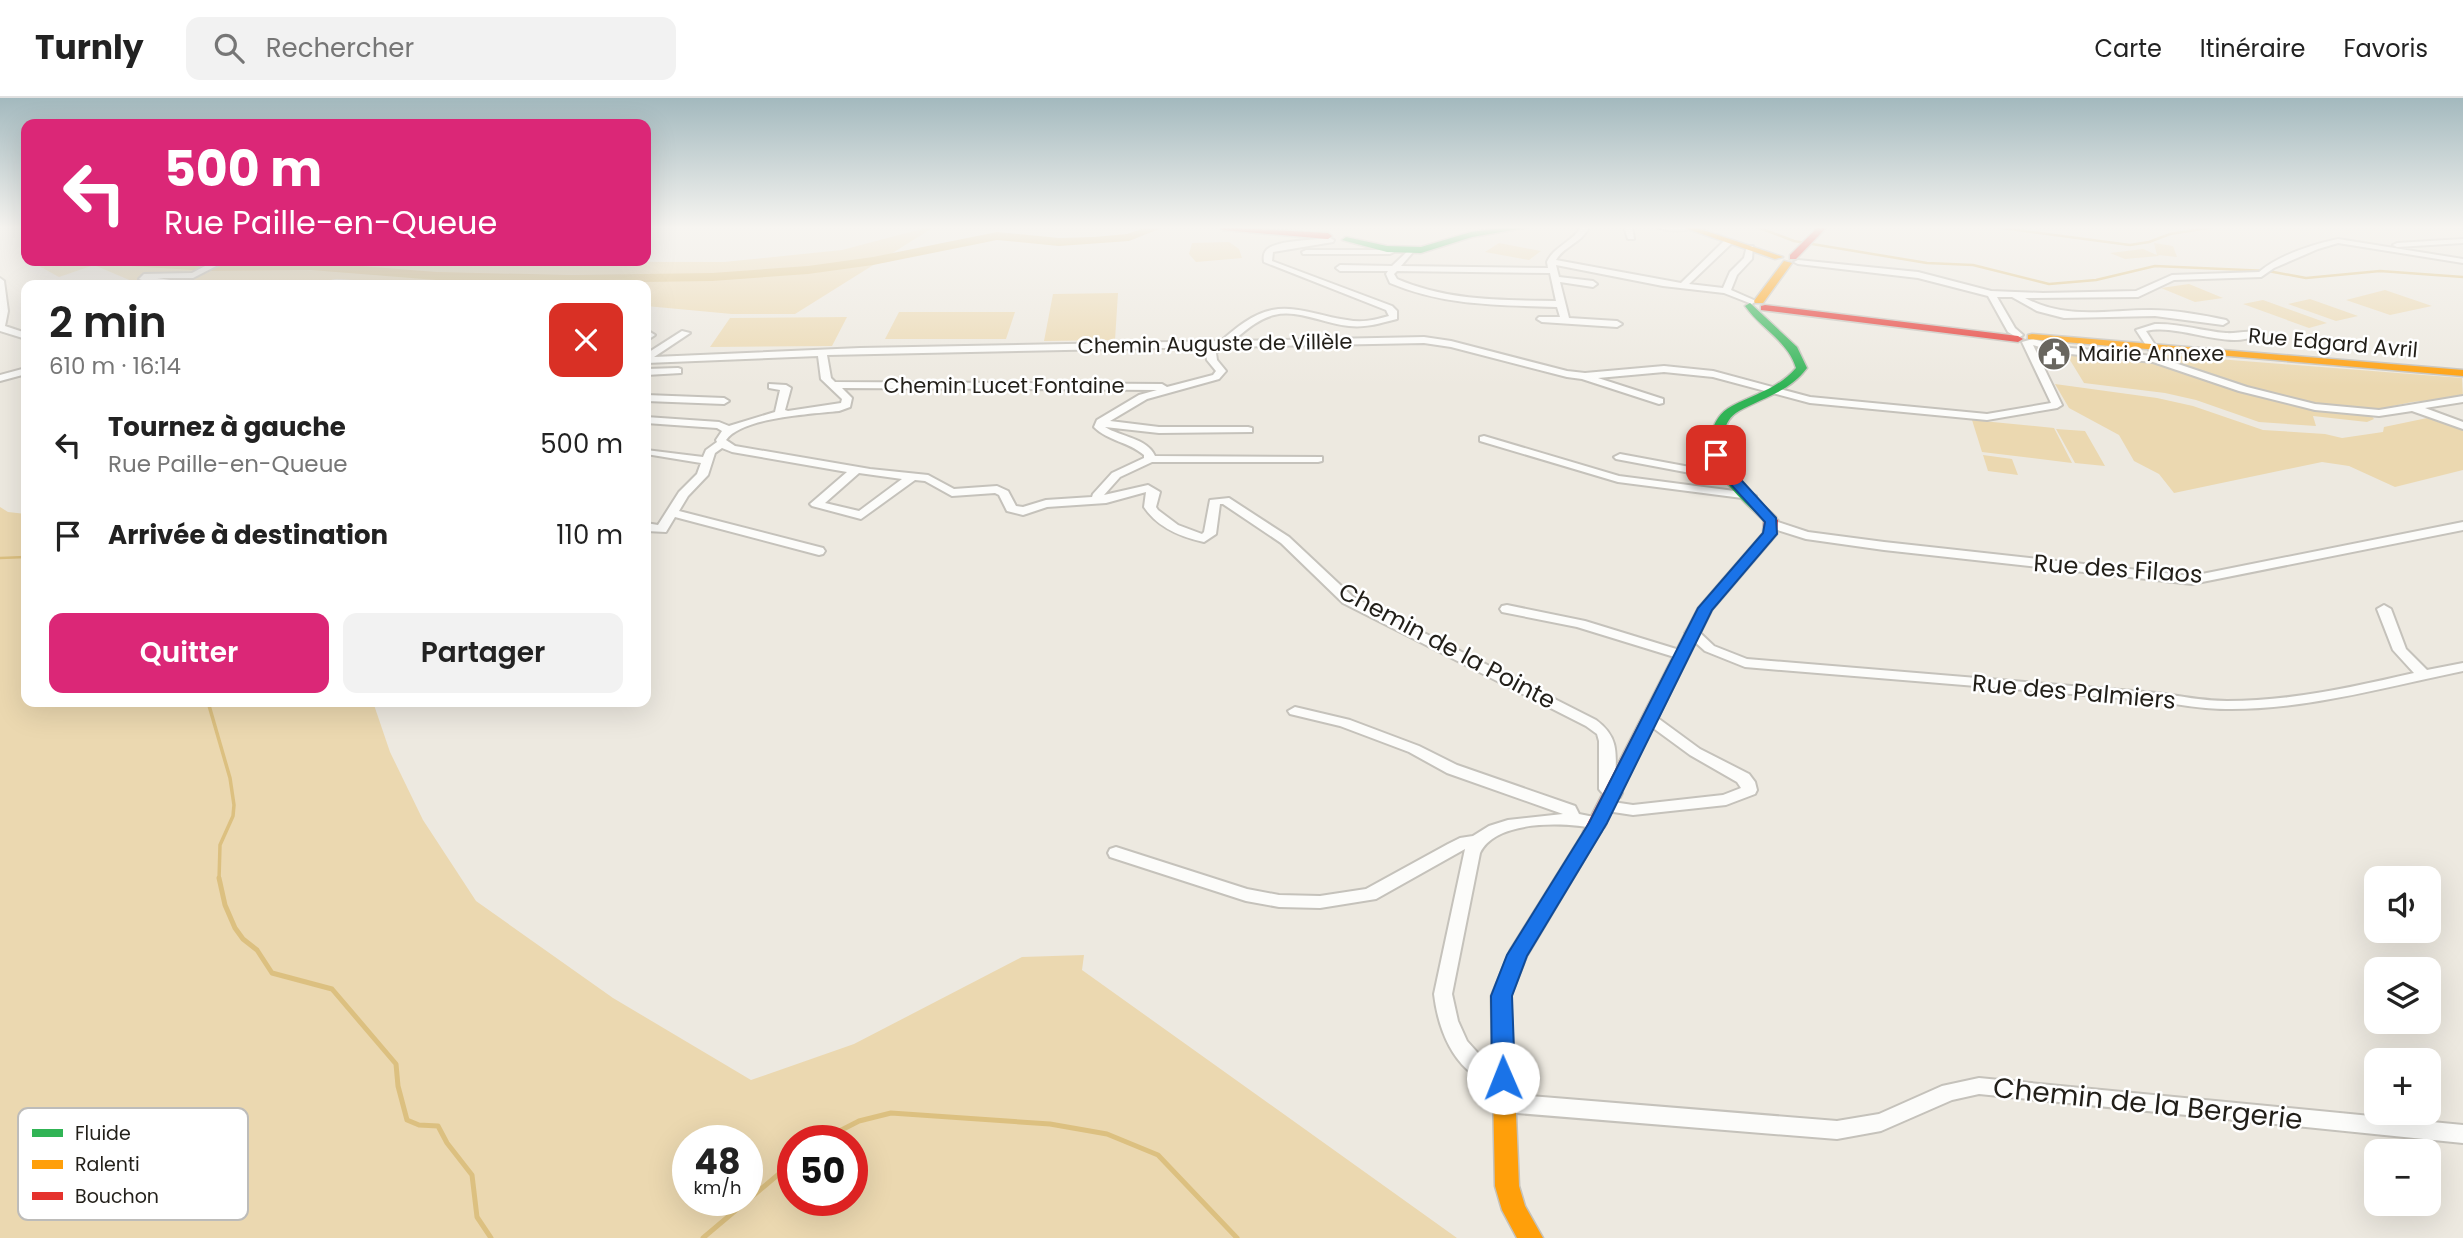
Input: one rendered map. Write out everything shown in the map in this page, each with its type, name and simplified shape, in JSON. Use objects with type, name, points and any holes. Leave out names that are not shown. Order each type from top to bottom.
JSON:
[{"type":"main road","points":[[1531,1238],[1514,1210],[1507,1186],[1501,996],[1517,955],[1598,823],[1705,608],[1770,534],[1772,524],[1716,455],[1715,439],[1721,420],[1732,411],[1777,391],[1796,377],[1802,368],[1797,352],[1759,306],[1777,280]]},
{"type":"main road","name":"Rue Edgard Avril","points":[[1759,306],[2153,350],[2463,374]]},
{"type":"street","points":[[1101,424],[1136,400],[1220,374],[1221,370],[1211,356],[1213,350],[1224,344],[1245,324],[1280,310],[1298,311],[1347,323],[1381,322],[1395,315],[1388,308],[1316,280]]},
{"type":"street","points":[[1393,280],[1438,297],[1456,300],[1560,304]]},
{"type":"street","points":[[1554,280],[1565,320]]},
{"type":"street","points":[[1581,280],[1593,284]]},
{"type":"street","points":[[1632,280],[1726,291],[1759,306]]},
{"type":"street","points":[[1683,286],[1689,280]]},
{"type":"street","points":[[1726,291],[1730,280]]},
{"type":"street","points":[[1936,280],[1991,294],[2011,295],[2138,294],[2167,280]]},
{"type":"street","points":[[0,281],[4,311],[0,327],[21,336]]},
{"type":"street","points":[[1991,294],[2024,337],[2060,350],[2154,359],[2302,405],[2379,413],[2463,399]]},
{"type":"street","points":[[2011,295],[2040,309],[2064,315],[2155,313],[2222,323]]},
{"type":"street","points":[[1542,319],[1618,324]]},
{"type":"street","points":[[2153,350],[2141,330],[2170,328],[2239,338],[2253,334]]},
{"type":"street","points":[[651,351],[685,333]]},
{"type":"street","name":"Chemin Auguste de Villèle","points":[[651,359],[1432,340],[1549,370],[1585,376],[1664,369],[1713,374],[1811,400],[1987,417],[2057,405],[2024,337]]},
{"type":"street","points":[[651,528],[662,529],[683,494],[702,475],[710,452],[722,443],[728,430],[770,416],[846,405],[847,398],[831,385],[824,371],[822,353]]},
{"type":"street","points":[[651,372],[678,371]]},
{"type":"street","points":[[0,378],[21,372]]},
{"type":"street","points":[[1585,376],[1603,385],[1659,401]]},
{"type":"street","name":"Chemin Lucet Fontaine","points":[[831,385],[1177,388]]},
{"type":"street","points":[[773,386],[786,388],[779,411],[787,414]]},
{"type":"street","points":[[651,398],[724,401]]},
{"type":"street","points":[[2409,406],[2463,426]]},
{"type":"street","points":[[651,421],[719,425],[728,430]]},
{"type":"street","points":[[1101,424],[1158,430],[1248,430]]},
{"type":"street","points":[[1101,424],[1099,427],[1103,431],[1146,449],[1150,454],[1149,459]]},
{"type":"street","points":[[1484,439],[1618,479],[1750,496]]},
{"type":"street","name":"Chemin de la Pointe","points":[[722,443],[732,449],[856,470],[933,479],[952,494],[997,489],[1004,493],[1011,509],[1016,512],[1046,504],[1106,500],[1135,490],[1151,489],[1154,492],[1150,507],[1153,513],[1186,533],[1204,538],[1212,530],[1214,502],[1222,500],[1232,504],[1284,540],[1348,600],[1591,723],[1603,732],[1607,741],[1607,789],[1610,799]]},
{"type":"street","points":[[651,452],[707,460]]},
{"type":"street","points":[[1620,457],[1732,478]]},
{"type":"street","points":[[1106,500],[1097,496],[1110,480],[1149,459],[1318,459]]},
{"type":"street","points":[[856,470],[816,504],[861,515],[914,476]]},
{"type":"street","points":[[673,513],[819,551]]},
{"type":"street","name":"Rue des Filaos","points":[[1772,524],[1806,535],[1884,546],[2192,580],[2463,526]]},
{"type":"street","points":[[1507,609],[1561,618],[1681,654]]},
{"type":"street","points":[[2384,609],[2400,650],[2424,675]]},
{"type":"street","name":"Rue des Palmiers","points":[[1692,633],[1701,644],[1718,654],[1745,663],[2157,697],[2210,705],[2248,705],[2305,699],[2463,667]]},
{"type":"street","points":[[1295,711],[1345,723],[1414,749],[1452,769],[1569,810],[1573,818]]},
{"type":"street","points":[[1610,799],[1633,810],[1726,800],[1749,790],[1743,778],[1695,752],[1650,719]]},
{"type":"street","points":[[1503,1078],[1477,1066],[1454,1037],[1445,1015],[1443,995],[1472,853],[1478,842],[1498,828],[1573,818],[1598,823]]},
{"type":"street","points":[[1116,853],[1246,895],[1279,901],[1320,902],[1370,895],[1466,842],[1478,842]]},
{"type":"street","name":"Chemin de la Bergerie","points":[[1504,1104],[1838,1129],[1881,1122],[1949,1092],[1979,1086],[2463,1134]]},
{"type":"shaded area","points":[[651,280],[849,280],[795,314],[732,314],[651,306]]},
{"type":"shaded area","points":[[2189,284],[2223,298],[2195,302],[2161,288]]},
{"type":"shaded area","points":[[2385,290],[2432,306],[2390,315],[2346,300]]},
{"type":"shaded area","points":[[1118,293],[1115,340],[1044,341],[1053,294]]},
{"type":"shaded area","points":[[2310,299],[2358,316],[2336,321],[2288,304]]},
{"type":"shaded area","points":[[2263,300],[2327,323],[2309,328],[2243,304]]},
{"type":"shaded area","points":[[899,312],[1015,312],[1006,339],[885,339]]},
{"type":"shaded area","points":[[847,317],[832,346],[710,347],[730,318]]},
{"type":"shaded area","points":[[2065,352],[2150,361],[2260,397],[2308,409],[2369,413],[2374,419],[2367,422],[2313,416],[2316,426],[2259,422],[2196,400],[2165,393],[2084,383]]},
{"type":"shaded area","points":[[2153,356],[2462,378],[2463,397],[2412,402],[2374,410],[2310,404],[2238,385]]},
{"type":"shaded area","points":[[2055,384],[2157,398],[2193,406],[2263,430],[2325,434],[2342,438],[2383,432],[2384,427],[2432,417],[2463,427],[2463,470],[2395,487],[2349,466],[2322,462],[2174,493],[2159,474],[2134,461],[2119,435],[2069,408]]},
{"type":"shaded area","points":[[1972,420],[2054,428],[2072,463],[1982,452]]},
{"type":"shaded area","points":[[2056,429],[2085,431],[2105,466],[2075,463]]},
{"type":"shaded area","points":[[1983,455],[2012,459],[2018,475],[1988,471]]},
{"type":"shaded area","points":[[0,507],[8,512],[21,513],[21,707],[375,707],[390,752],[423,820],[476,901],[613,998],[751,1080],[854,1044],[1022,957],[1084,955],[1082,970],[1457,1238],[0,1238]]},
{"type":"waterway","points":[[2034,280],[2049,284],[2094,280]]},
{"type":"waterway","points":[[0,558],[21,557]]},
{"type":"waterway","points":[[209,707],[230,778],[234,805],[233,816],[220,845],[219,878]]},
{"type":"waterway","points":[[219,878],[225,905],[235,928],[243,939],[257,950],[272,973],[332,989],[396,1064],[398,1086],[407,1120],[419,1125],[438,1126],[447,1143],[472,1175],[477,1217],[491,1238]]},
{"type":"waterway","points":[[851,1125],[891,1113],[1050,1124],[1107,1134],[1158,1155],[1237,1238]]},
{"type":"waterway","points":[[703,1238],[777,1176]]},
{"type":"traffic: fast","points":[[1750,306],[1756,315],[1793,349],[1802,368],[1779,388],[1727,414],[1719,427],[1716,444],[1718,456],[1732,480],[1771,520]]},
{"type":"traffic: slow","points":[[1759,301],[1774,280]]},
{"type":"traffic: slow","points":[[2032,337],[2463,373]]},
{"type":"traffic: slow","points":[[1531,1238],[1514,1210],[1507,1186],[1501,996],[1517,955],[1592,832]]},
{"type":"traffic: jam","points":[[1765,308],[2018,339]]},
{"type":"traffic: jam","points":[[1592,832],[1705,608],[1770,534],[1771,520]]},
{"type":"place","name":"Mairie Annexe","points":[[2054,354]]},
{"type":"route","points":[[1503,1078],[1501,996],[1517,955],[1598,823],[1705,608],[1770,534],[1772,521],[1728,474],[1716,455]]}]
